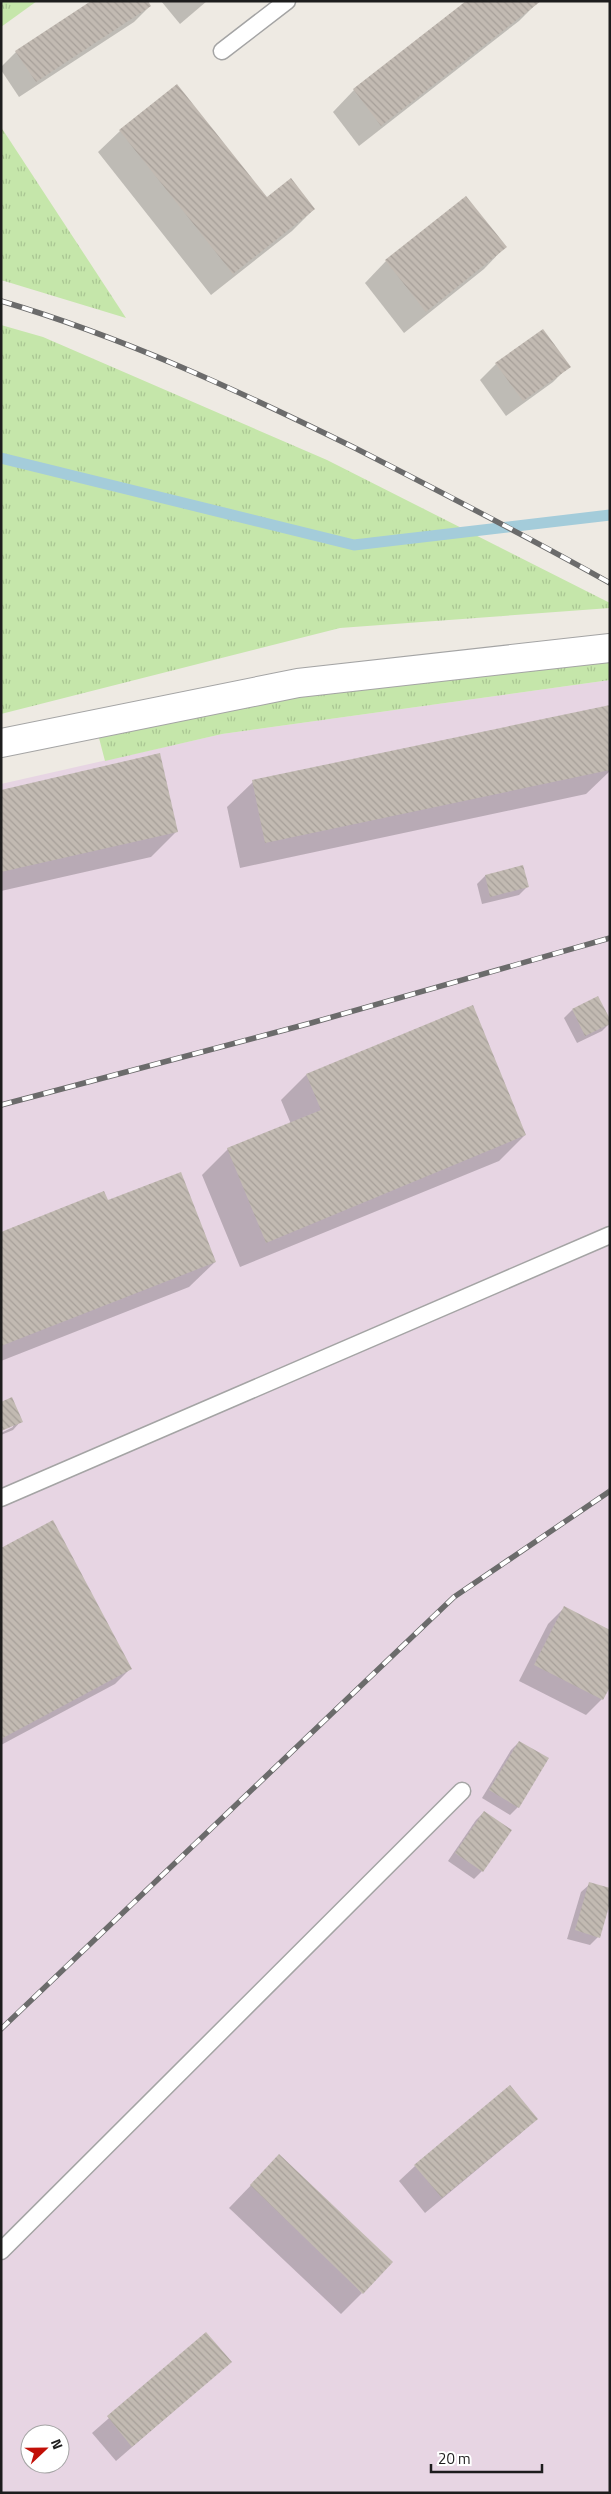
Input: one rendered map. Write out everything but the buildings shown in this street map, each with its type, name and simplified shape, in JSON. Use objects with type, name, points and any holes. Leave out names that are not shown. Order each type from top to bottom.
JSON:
[{"type":"street","points":[[1,743],[298,683],[610,648]]},
{"type":"lane","points":[[222,51],[287,1]]},
{"type":"lane","points":[[1,1498],[610,1235]]},
{"type":"lane","points":[[1,2251],[462,1791]]},
{"type":"shaded area","points":[[610,680],[610,2493],[1,2493],[1,784],[222,734]]},
{"type":"green space","points":[[1,1],[37,1],[1,27]]},
{"type":"green space","points":[[1,127],[126,318],[1,280]]},
{"type":"green space","points":[[1,325],[43,337],[327,460],[610,603],[610,608],[340,628],[1,714]]},
{"type":"green space","points":[[610,651],[610,680],[222,734],[105,761],[99,738],[305,691]]},
{"type":"waterway","points":[[1,458],[354,545],[610,515]]},
{"type":"railway","points":[[1,301],[46,315],[136,348],[224,386],[353,447],[610,583]]},
{"type":"railway","points":[[1,1105],[311,1023],[610,938]]},
{"type":"railway","points":[[1,2029],[454,1597],[610,1491]]}]
